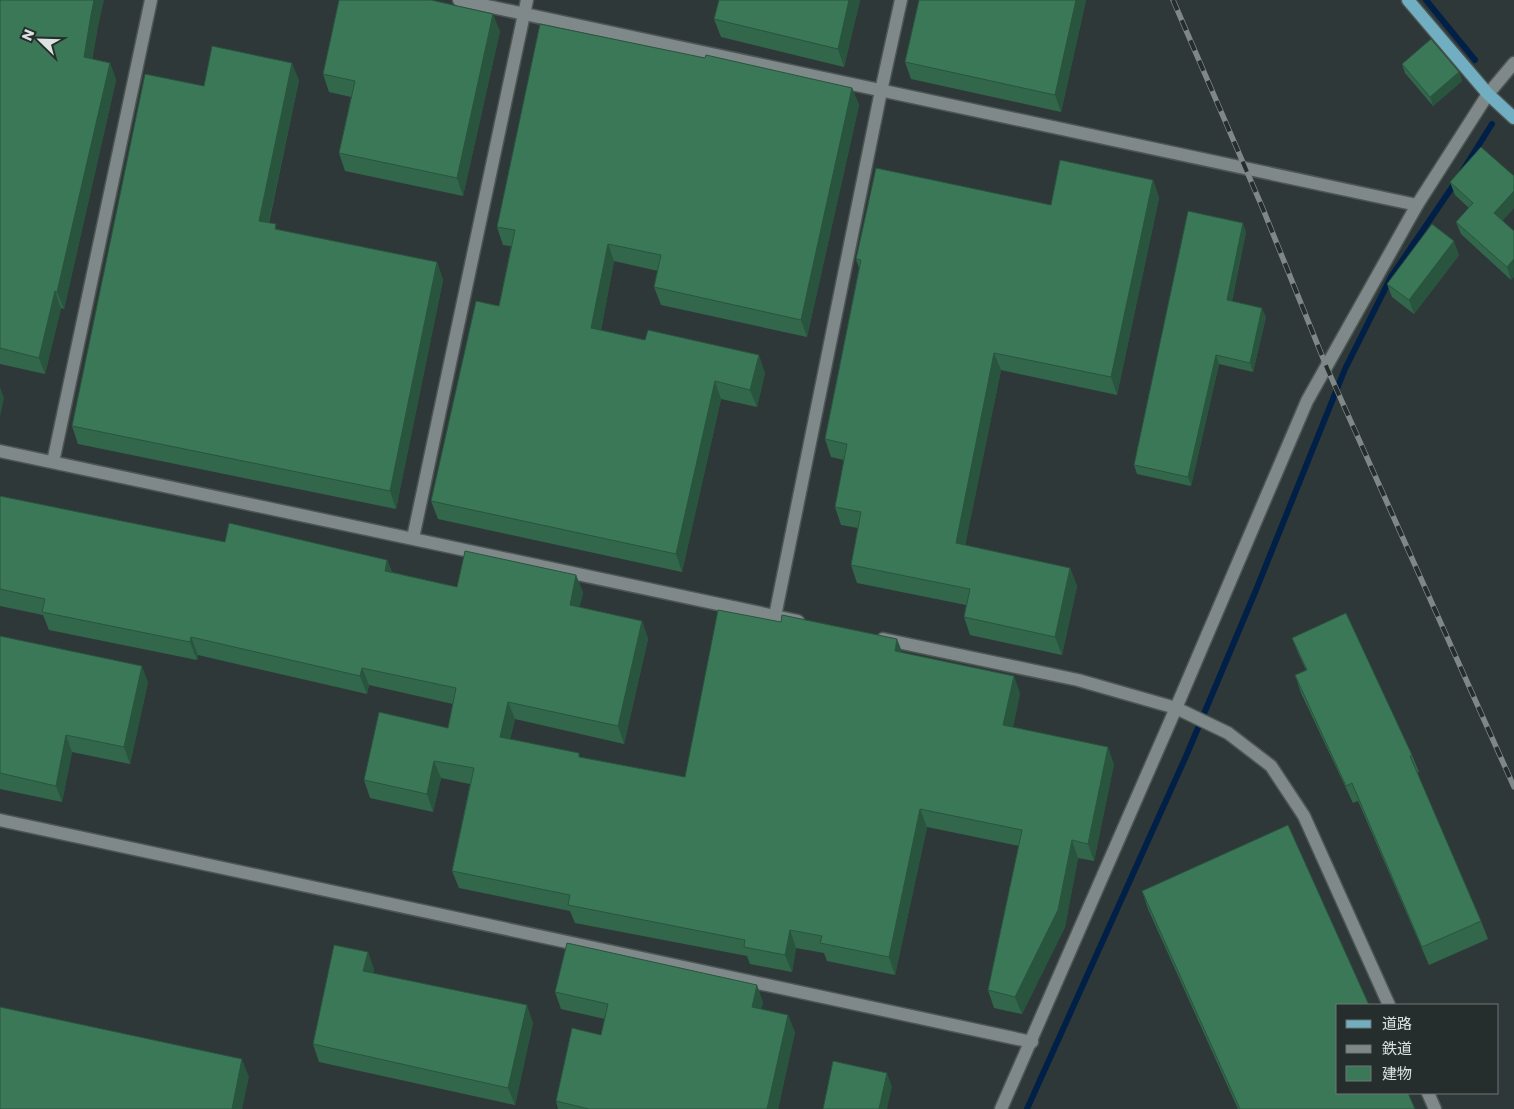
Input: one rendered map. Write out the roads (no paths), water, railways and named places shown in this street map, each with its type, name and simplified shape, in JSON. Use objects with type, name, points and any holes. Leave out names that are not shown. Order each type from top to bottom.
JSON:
[{"type":"main road","points":[[1408,0],[1488,94],[1514,118]]},
{"type":"street","points":[[53,462],[151,0]]},
{"type":"street","points":[[459,0],[1417,205]]},
{"type":"street","points":[[413,538],[527,0]]},
{"type":"street","points":[[775,616],[880,91],[901,0]]},
{"type":"street","points":[[1001,1109],[1032,1042],[1307,401],[1417,205],[1488,94],[1514,63]]},
{"type":"street","points":[[0,451],[814,624]]},
{"type":"street","points":[[873,637],[1078,680],[1176,708],[1228,733],[1271,766],[1304,816],[1389,1004]]},
{"type":"street","points":[[0,820],[341,895],[1032,1042]]},
{"type":"street","points":[[1428,1094],[1435,1109]]},
{"type":"waterway","points":[[1426,0],[1475,60]]},
{"type":"waterway","points":[[1463,170],[1492,124]]},
{"type":"waterway","points":[[1027,1109],[1187,754],[1256,590],[1345,369],[1391,277],[1457,180]]},
{"type":"railway","points":[[1173,0],[1263,209],[1327,368],[1514,787]]}]
